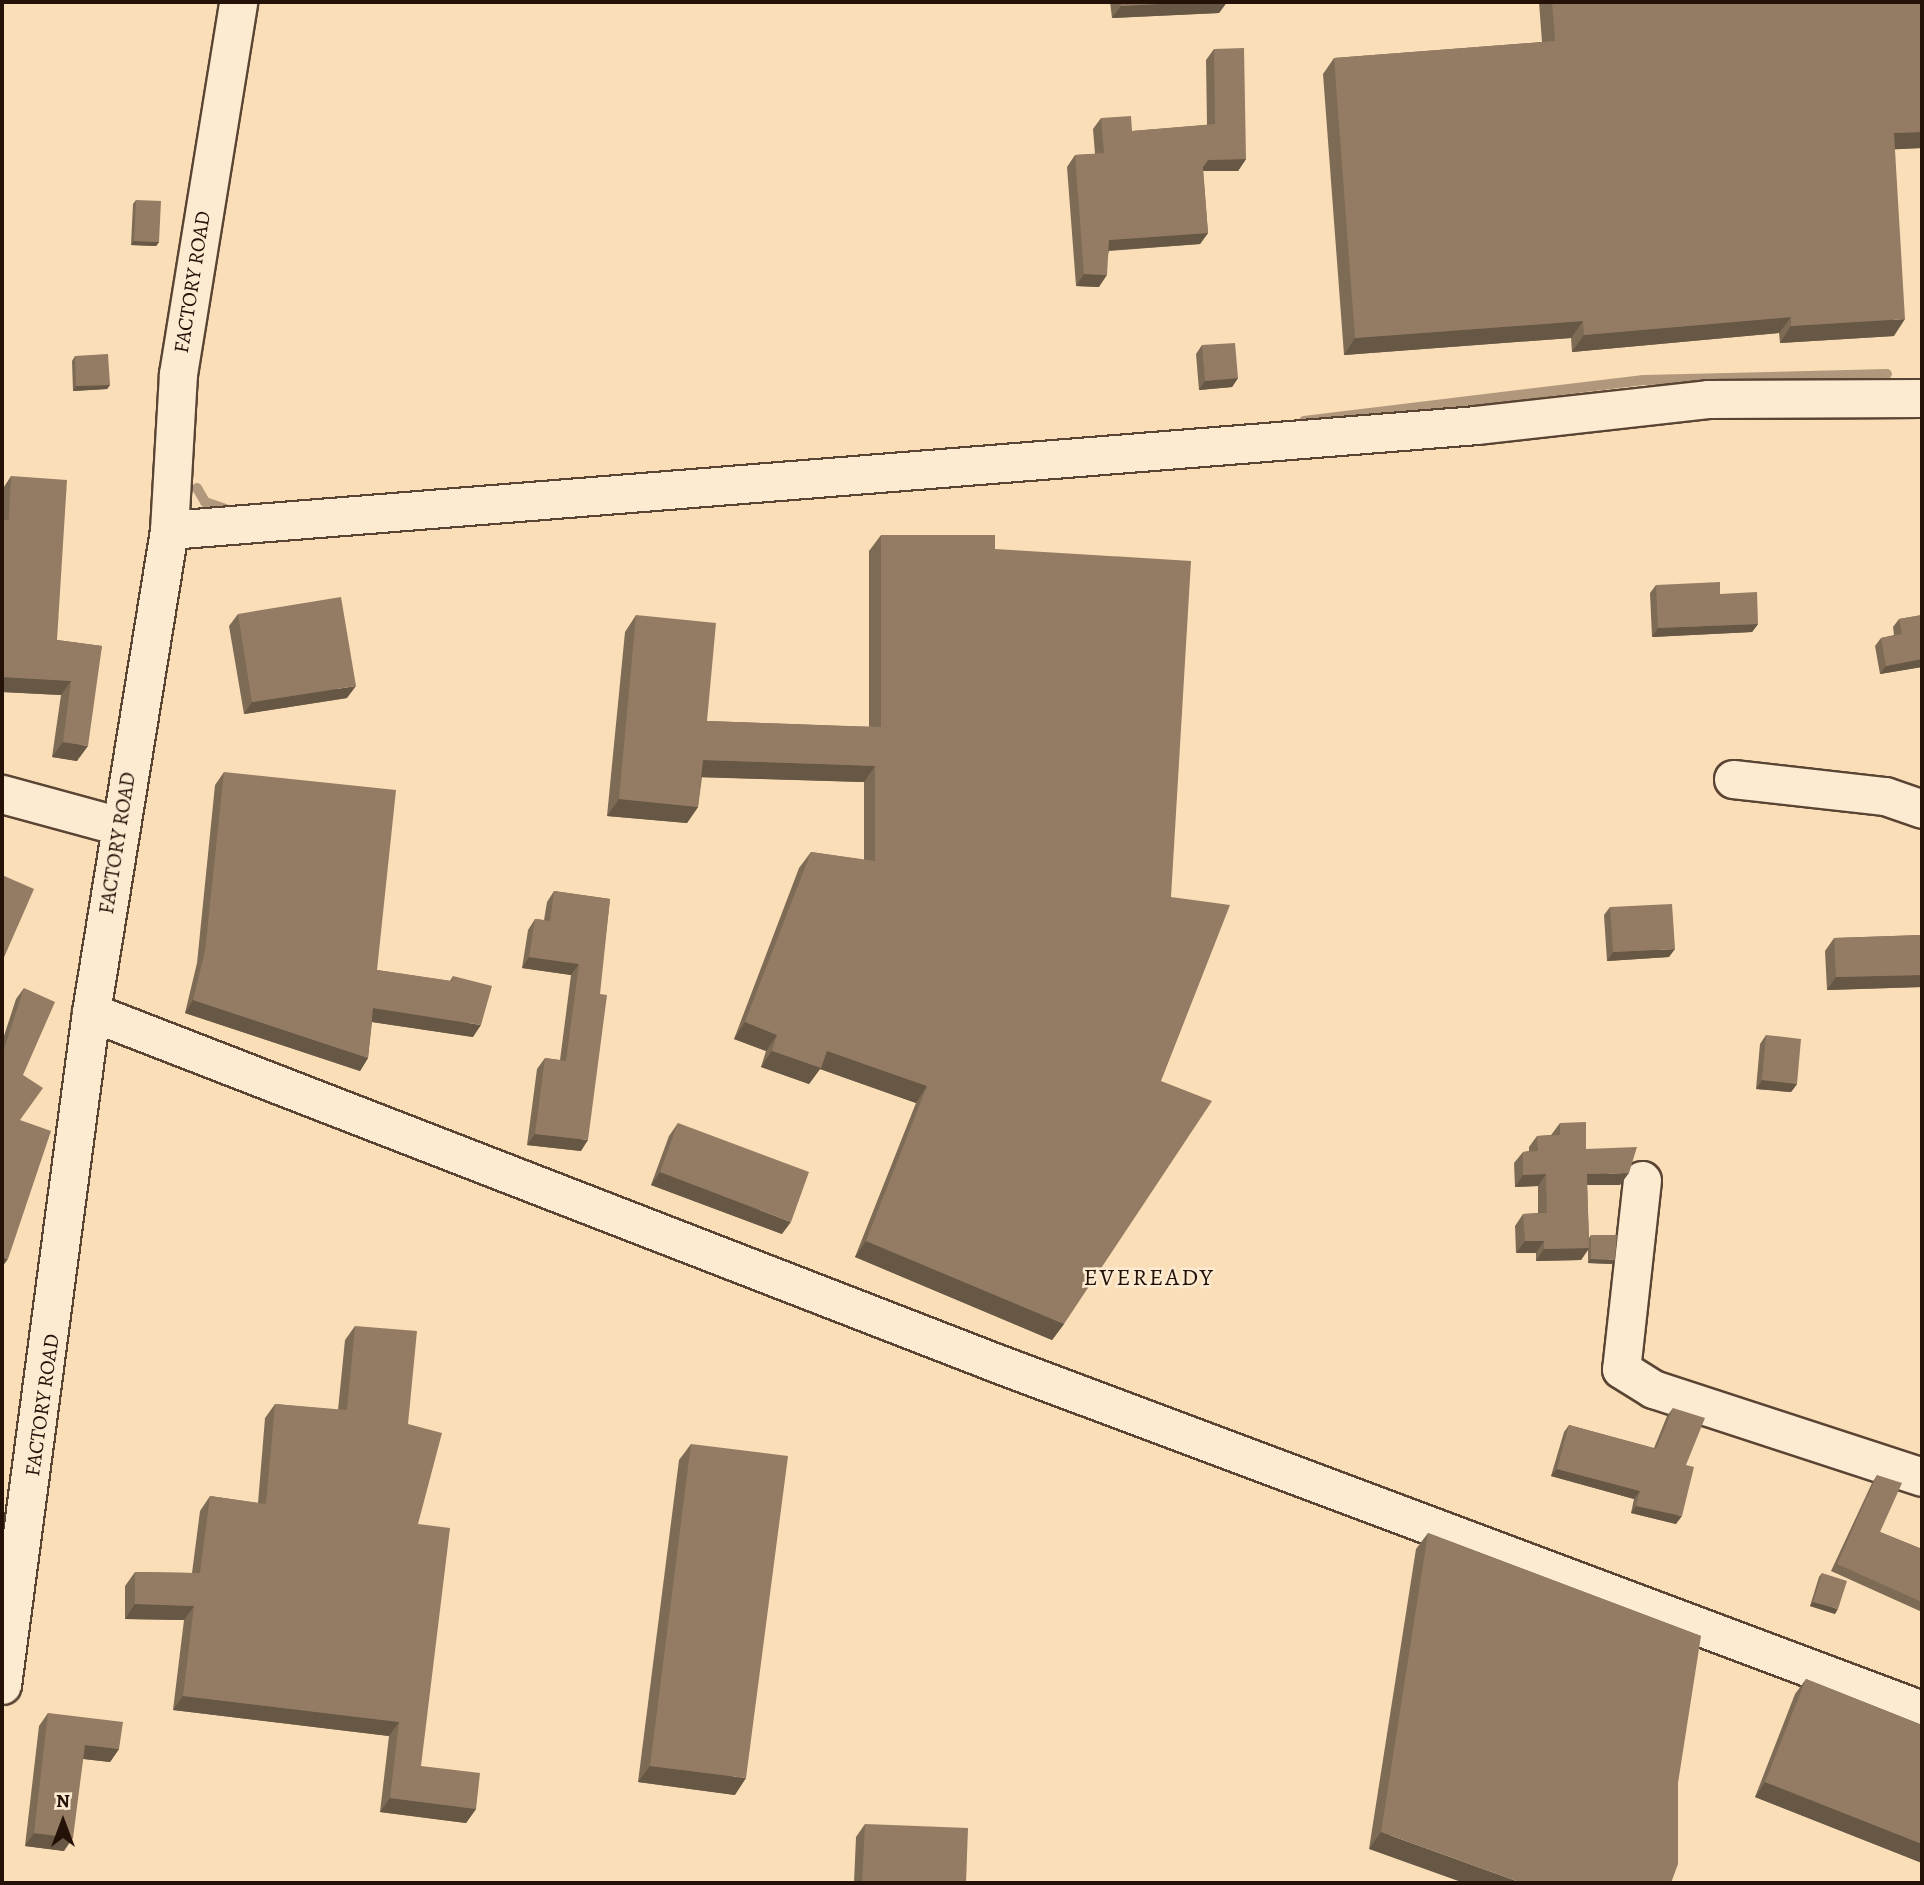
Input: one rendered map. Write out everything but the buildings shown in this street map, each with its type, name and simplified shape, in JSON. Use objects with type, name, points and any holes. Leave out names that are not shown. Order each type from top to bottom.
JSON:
[{"type":"street","name":"FACTORY ROAD","points":[[2,1685],[91,1012],[169,530],[178,374],[238,2]]},
{"type":"street","points":[[169,530],[1476,425],[1707,399],[1922,398]]},
{"type":"street","points":[[1733,779],[1885,796],[1922,809]]},
{"type":"street","points":[[2,794],[120,826]]},
{"type":"street","points":[[91,1012],[999,1364],[1922,1710]]},
{"type":"street","points":[[1642,1180],[1621,1369],[1653,1389],[1922,1477]]},
{"type":"waterway","points":[[1304,421],[1644,380],[1887,374]]},
{"type":"waterway","points":[[197,488],[205,502],[225,509]]},
{"type":"district","name":"EVEREADY","points":[[1149,1278]]}]
